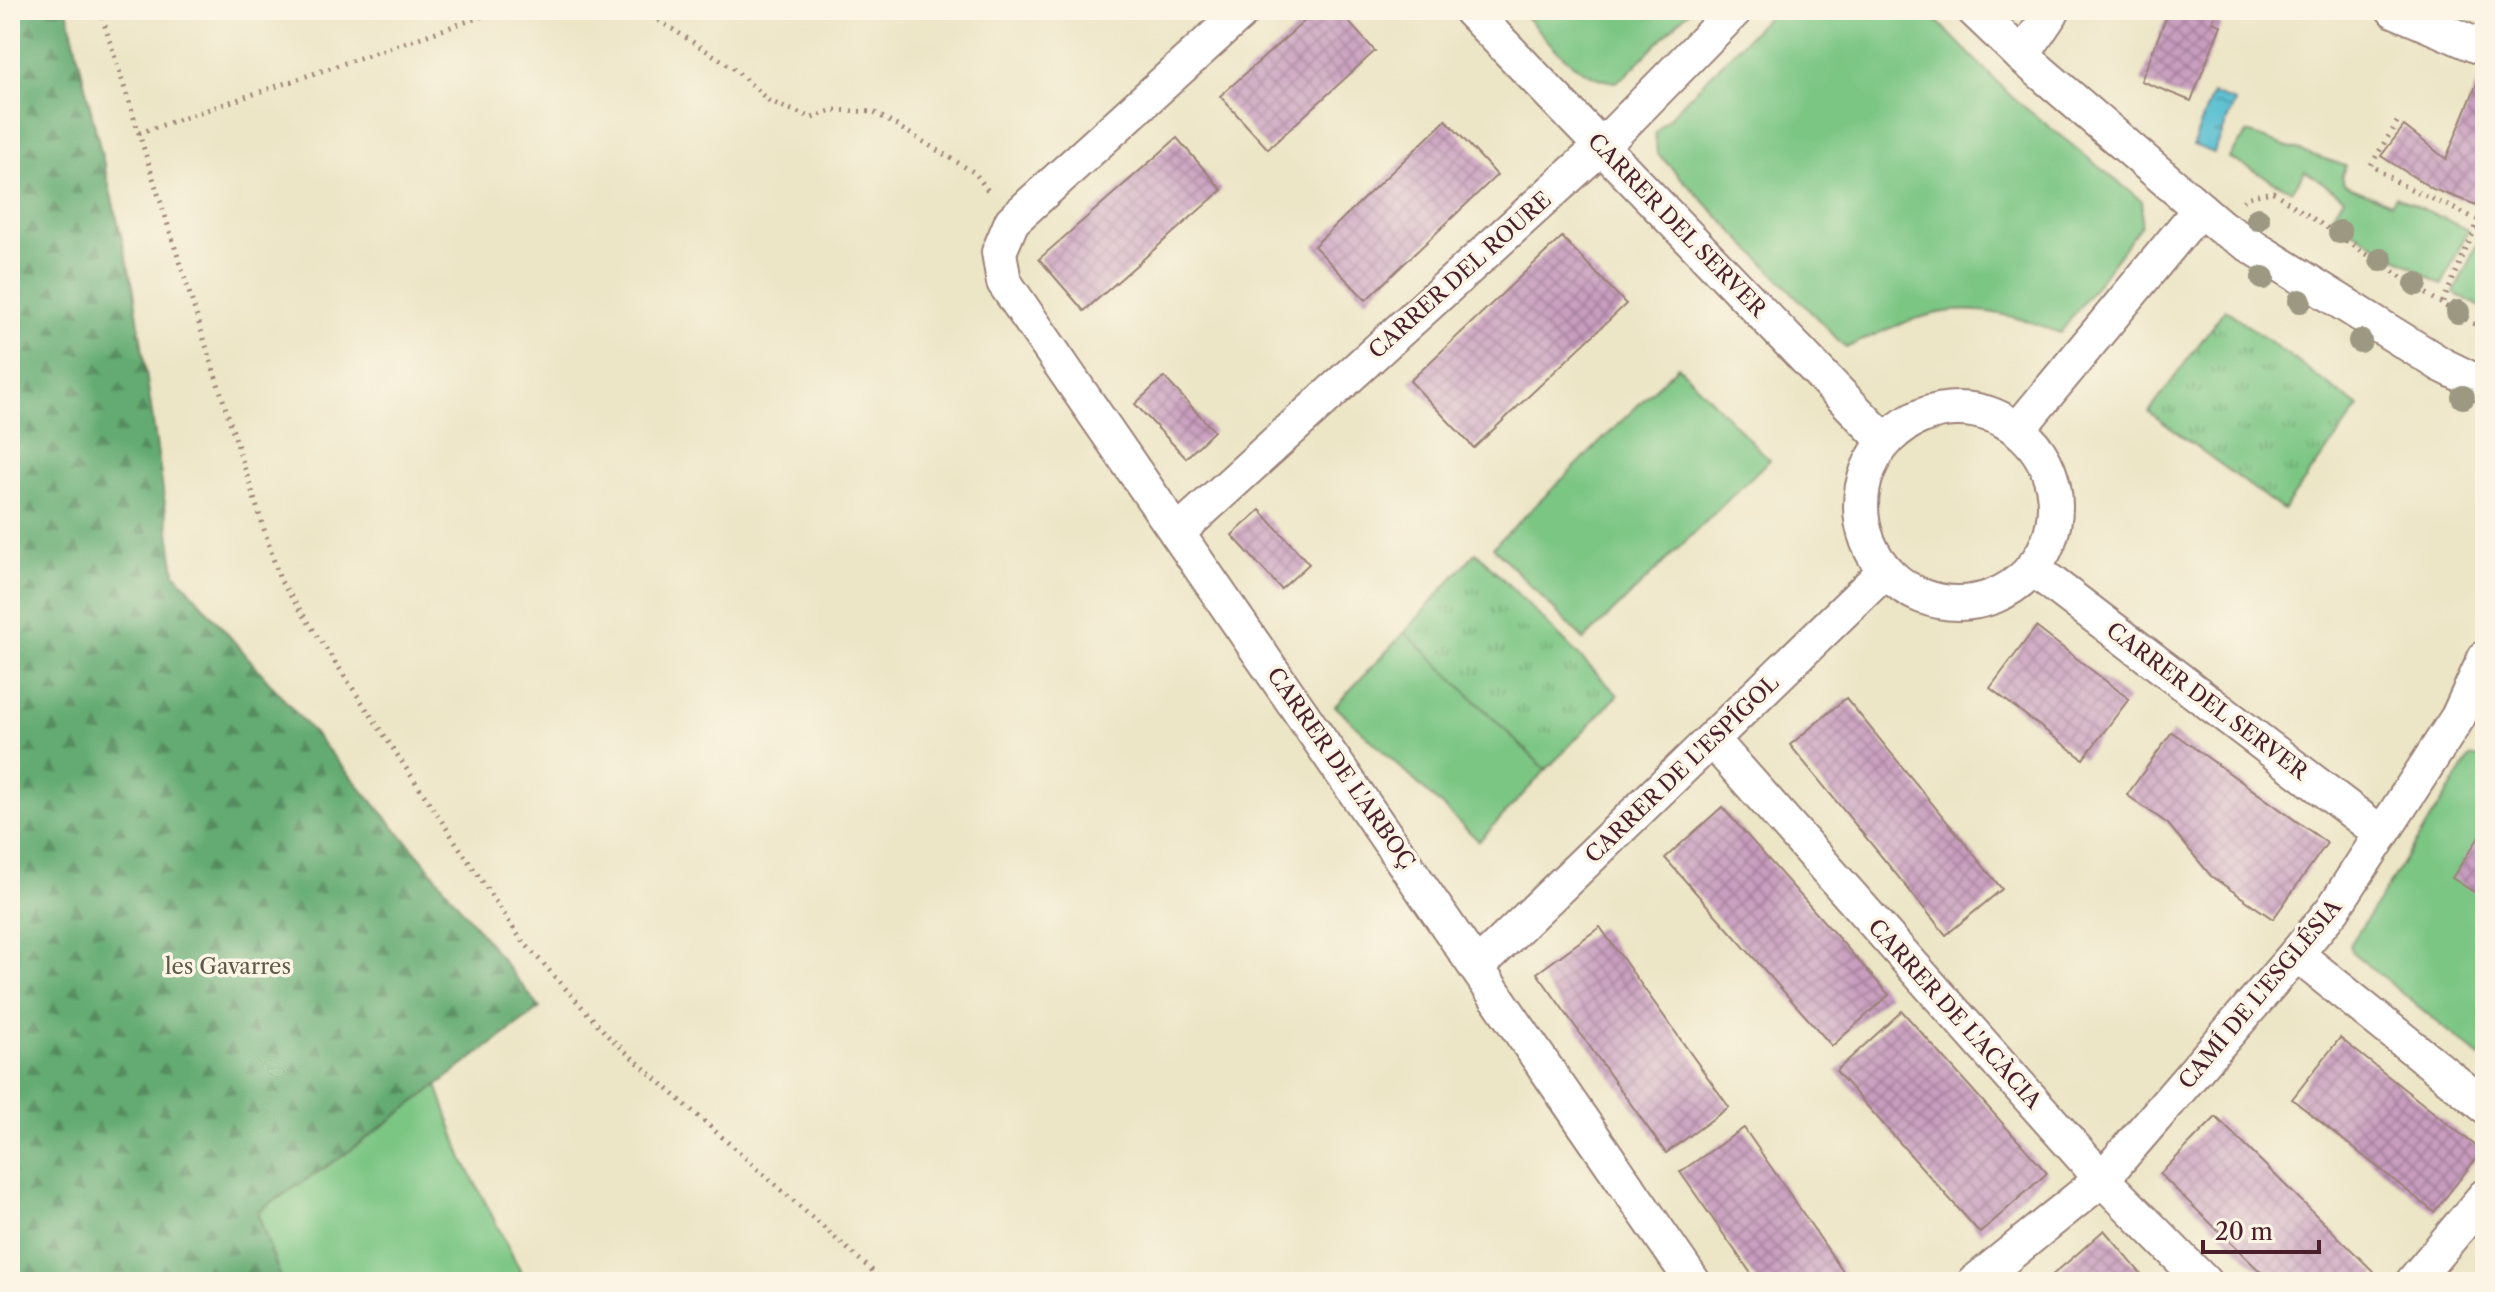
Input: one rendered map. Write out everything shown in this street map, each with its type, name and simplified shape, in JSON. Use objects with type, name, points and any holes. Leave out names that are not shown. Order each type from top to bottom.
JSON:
[{"type":"street","points":[[1005,236],[1244,10]]},
{"type":"street","name":"CARRER DEL SERVER","points":[[1470,10],[1884,440]]},
{"type":"street","name":"CARRER DEL ROURE","points":[[1177,533],[1602,146],[1735,10]]},
{"type":"street","points":[[1974,10],[2022,56],[2210,218],[2442,365],[2485,386]]},
{"type":"street","points":[[2022,56],[2053,10]]},
{"type":"street","points":[[2394,10],[2485,49]]},
{"type":"street","points":[[2019,428],[2210,218]]},
{"type":"street","name":"CARRER DE L'ARBOÇ","points":[[1005,236],[1004,282],[1693,1282]]},
{"type":"street","points":[[1963,407],[1981,410],[2019,428],[2049,469],[2056,503],[2054,529],[2044,554],[2022,580],[1989,599],[1948,604],[1915,595],[1895,582],[1873,556],[1863,532],[1861,485],[1884,440],[1911,419],[1929,412],[1963,407]]},
{"type":"street","name":"CARRER DEL SERVER","points":[[2032,568],[2382,834]]},
{"type":"street","name":"CARRER DE L'ESPÍGOL","points":[[1478,966],[1885,571]]},
{"type":"street","name":"CAMÍ DE L'ESGLÉSIA","points":[[1975,1282],[2102,1179],[2333,909],[2382,834],[2472,725],[2485,658]]},
{"type":"street","name":"CARRER DE L'ACÀCIA","points":[[1713,741],[2102,1179],[2204,1282]]},
{"type":"street","points":[[2296,954],[2485,1106]]},
{"type":"street","points":[[2413,1282],[2485,1196]]},
{"type":"path","points":[[100,10],[280,580],[520,938],[567,994],[609,1037],[885,1282]]},
{"type":"path","points":[[139,133],[495,12],[532,10]]},
{"type":"path","points":[[612,10],[655,18],[732,67],[769,101],[812,118],[833,110],[874,112],[975,173],[1005,236]]},
{"type":"path","points":[[2397,122],[2371,165],[2400,184],[2482,222],[2442,304]]},
{"type":"path","points":[[2210,218],[2247,197],[2273,192],[2485,331]]},
{"type":"green space","name":"les Gavarres","points":[[10,10],[67,10],[134,290],[175,573],[423,860],[540,1008],[344,1155],[257,1212],[282,1282],[10,1282]]},
{"type":"green space","points":[[1520,10],[1690,10],[1626,75],[1615,82],[1600,79],[1574,65]]},
{"type":"green space","points":[[1774,10],[1926,10],[2012,97],[2142,201],[2141,225],[2060,333],[2000,314],[1951,311],[1903,323],[1846,348],[1657,153],[1655,133]]},
{"type":"green space","points":[[2247,133],[2346,166],[2341,177],[2344,184],[2391,203],[2396,196],[2468,230],[2442,285],[2331,218],[2344,197],[2305,171],[2292,191],[2229,158]]},
{"type":"green space","points":[[2480,237],[2485,240],[2485,309],[2454,293]]},
{"type":"green space","points":[[2225,309],[2359,407],[2283,510],[2149,412]]},
{"type":"green space","points":[[1678,366],[1769,460],[1584,640],[1493,547]]},
{"type":"green space","points":[[1476,552],[1618,695],[1546,770],[1405,632]]},
{"type":"green space","points":[[1405,632],[1546,770],[1479,841],[1335,706]]},
{"type":"green space","points":[[2470,758],[2485,760],[2485,1061],[2353,953],[2350,945]]},
{"type":"green space","points":[[437,1085],[463,1159],[526,1282],[282,1282],[257,1212],[344,1155]]},
{"type":"water","points":[[2212,94],[2235,102],[2214,153],[2193,145]]},
{"type":"building","points":[[1317,10],[1338,10],[1375,51],[1268,149],[1220,96]]},
{"type":"building","points":[[2169,10],[2217,10],[2212,22],[2221,25],[2191,101],[2141,81]]},
{"type":"building","points":[[2482,71],[2485,72],[2485,208],[2433,189],[2381,156],[2404,126],[2446,159]]},
{"type":"building","points":[[1446,120],[1497,175],[1366,300],[1314,246]]},
{"type":"building","points":[[1177,138],[1222,190],[1084,311],[1039,259]]},
{"type":"building","points":[[1562,237],[1626,304],[1474,448],[1410,381]]},
{"type":"building","points":[[1164,377],[1214,431],[1186,458],[1135,404]]},
{"type":"building","points":[[1260,510],[1309,564],[1281,589],[1232,535]]},
{"type":"building","points":[[2036,627],[2129,699],[2083,759],[1990,688]]},
{"type":"building","points":[[1846,698],[2002,889],[1946,935],[1790,745]]},
{"type":"building","points":[[2172,732],[2327,843],[2273,919],[2211,876],[2168,824],[2127,795]]},
{"type":"building","points":[[1722,807],[1889,995],[1832,1046],[1665,858]]},
{"type":"building","points":[[2485,828],[2485,899],[2452,878]]},
{"type":"building","points":[[1600,927],[1729,1107],[1666,1153],[1537,973]]},
{"type":"building","points":[[1902,1011],[2047,1173],[1980,1233],[1836,1071]]},
{"type":"building","points":[[2340,1038],[2482,1151],[2434,1212],[2292,1099]]},
{"type":"building","points":[[2216,1117],[2376,1274],[2368,1282],[2271,1282],[2160,1174]]},
{"type":"building","points":[[1744,1128],[1850,1282],[1757,1282],[1680,1172]]},
{"type":"building","points":[[2104,1230],[2148,1282],[2044,1282],[2076,1255]]}]
